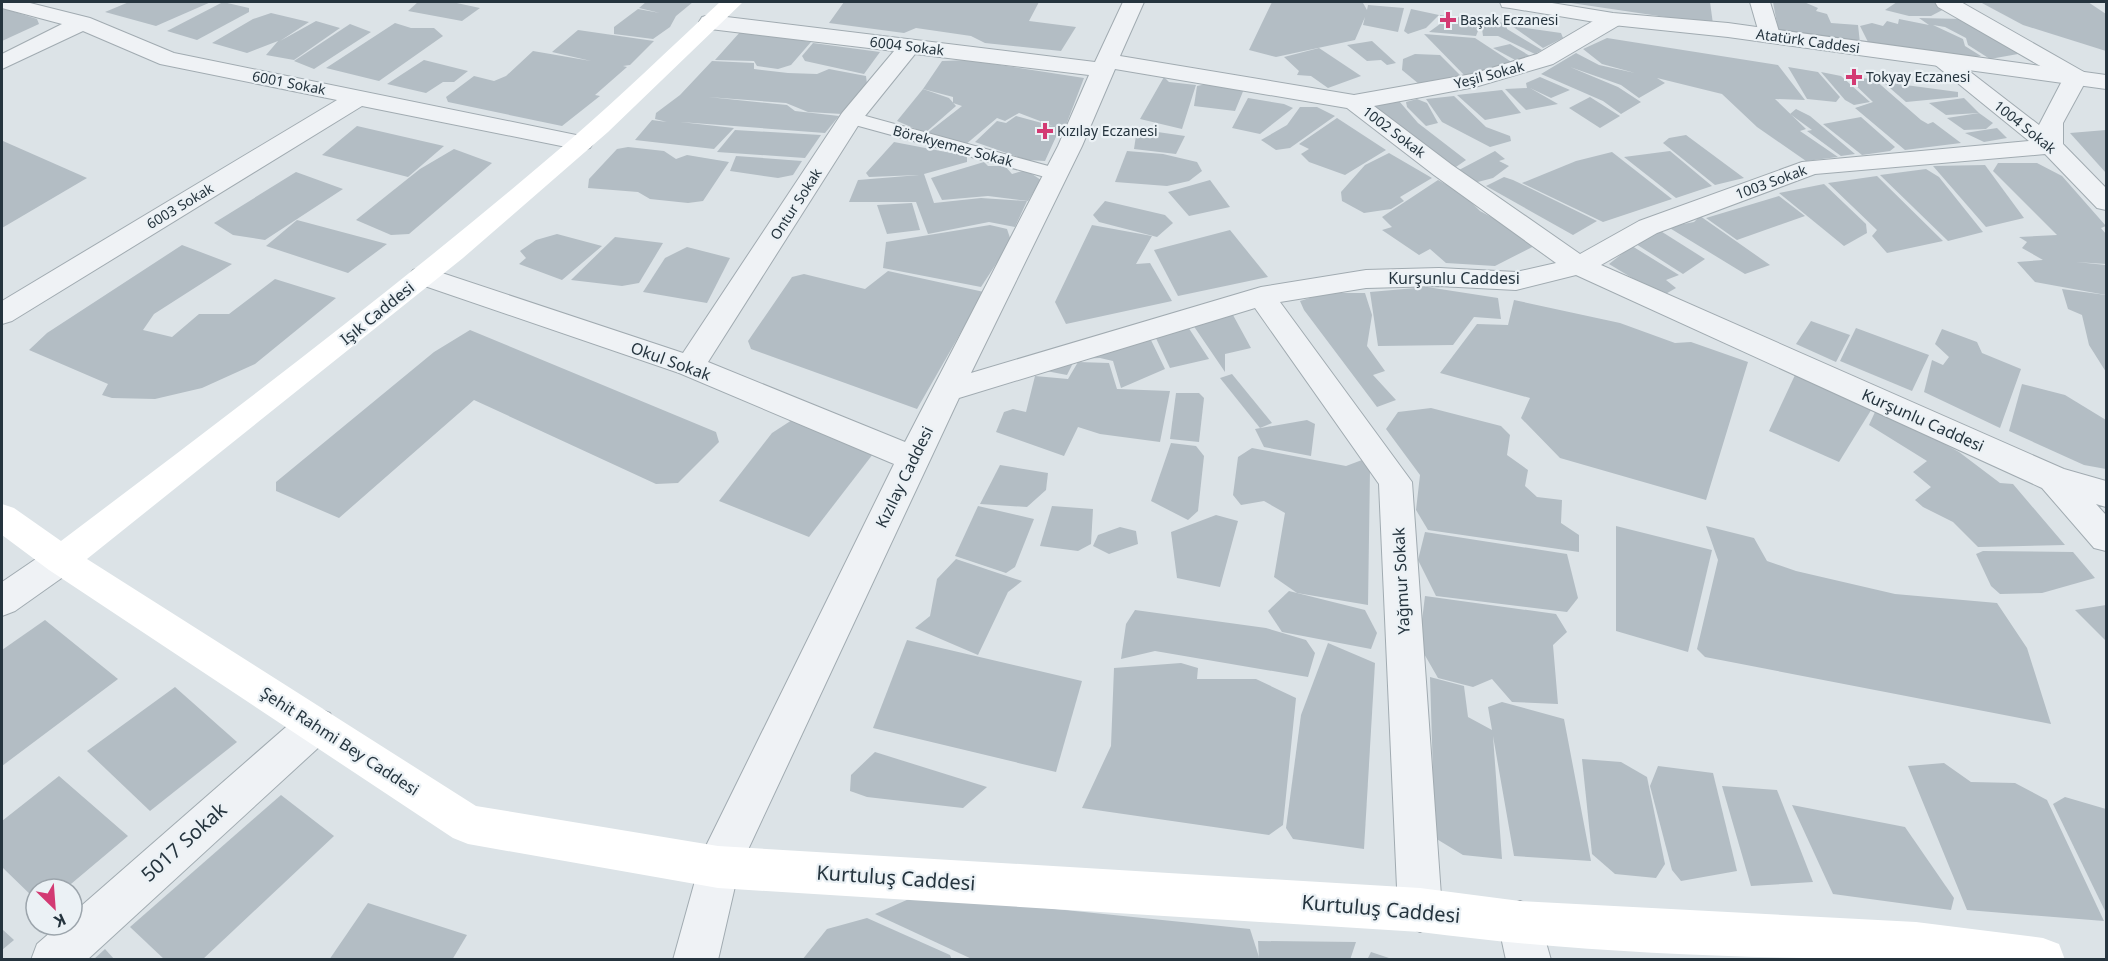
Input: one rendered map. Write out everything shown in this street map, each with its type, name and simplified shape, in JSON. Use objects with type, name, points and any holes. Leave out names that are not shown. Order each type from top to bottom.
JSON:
[{"type":"main road","name":"Işık Caddesi","points":[[61,561],[228,432],[423,276],[581,143],[732,2]]},
{"type":"main road","name":"Şehit Rahmi Bey Caddesi","points":[[2,516],[61,561],[468,824],[718,867]]},
{"type":"main road","name":"Kurtuluş Caddesi","points":[[718,867],[1420,910],[1525,941],[1916,944],[2043,960]]},
{"type":"street","name":"6001 Sokak","points":[[4,2],[82,22],[168,59],[581,143]]},
{"type":"street","name":"Kızılay Caddesi","points":[[695,960],[718,867],[913,459],[1056,174],[1133,2]]},
{"type":"street","name":"Atatürk Caddesi","points":[[1510,2],[1613,19],[1768,35],[2106,82]]},
{"type":"street","points":[[1760,2],[1768,35]]},
{"type":"street","points":[[1946,2],[2076,77],[2051,123],[2051,146]]},
{"type":"street","name":"Yeşil Sokak","points":[[1354,102],[1475,80],[1545,59],[1613,19]]},
{"type":"street","points":[[2,62],[82,22]]},
{"type":"street","name":"6004 Sokak","points":[[710,22],[909,46],[1105,65]]},
{"type":"street","name":"Ontur Sokak","points":[[690,366],[851,118],[909,46]]},
{"type":"street","name":"1004 Sokak","points":[[1939,58],[2051,146],[2106,202]]},
{"type":"street","name":"1002 Sokak","points":[[1105,65],[1354,102],[1578,266]]},
{"type":"street","name":"6003 Sokak","points":[[2,314],[358,98]]},
{"type":"street","name":"1003 Sokak","points":[[1578,266],[1648,227],[1811,167],[2051,146]]},
{"type":"street","name":"Kurşunlu Caddesi","points":[[947,391],[1261,296],[1366,279],[1439,277],[1516,281],[1578,266],[2054,479],[2106,494]]},
{"type":"street","name":"Okul Sokak","points":[[423,276],[690,366],[913,459]]},
{"type":"street","name":"Yağmur Sokak","points":[[1261,296],[1395,482],[1420,910]]},
{"type":"street","points":[[2054,479],[2106,538]]},
{"type":"street","name":"Işık Caddesi","points":[[2,601],[61,561]]},
{"type":"street","name":"5017 Sokak","points":[[53,960],[316,725]]},
{"type":"lane","name":"Börekyemez Sokak","points":[[851,118],[1056,174]]},
{"type":"building","points":[[129,2],[211,2],[156,26],[105,12]]},
{"type":"building","points":[[223,2],[249,8],[249,12],[197,40],[167,31]]},
{"type":"building","points":[[418,2],[452,2],[480,8],[462,21],[408,11]]},
{"type":"building","points":[[646,2],[693,2],[676,16],[670,27],[653,39],[614,34],[614,27],[638,9],[660,13],[639,8]]},
{"type":"building","points":[[844,2],[1039,2],[1029,21],[1076,27],[1061,51],[985,43],[971,36],[916,28],[904,33],[829,23]]},
{"type":"building","points":[[1272,2],[1354,2],[1363,3],[1367,10],[1368,5],[1404,8],[1398,32],[1363,25],[1365,17],[1355,40],[1276,57],[1249,50]]},
{"type":"building","points":[[1710,2],[1713,24],[1571,3]]},
{"type":"building","points":[[1773,2],[1804,2],[1818,8],[1816,11],[1827,14],[1831,23],[1858,25],[1860,43],[1786,33],[1778,29]]},
{"type":"building","points":[[1897,2],[1934,2],[1948,7],[1931,16],[1909,16],[1885,10]]},
{"type":"building","points":[[1980,2],[2088,2],[2106,14],[2106,51],[2023,25]]},
{"type":"building","points":[[2,8],[37,19],[39,24],[2,41]]},
{"type":"building","points":[[1411,9],[1439,15],[1426,28],[1408,34],[1404,31]]},
{"type":"building","points":[[271,13],[309,22],[280,41],[316,21],[340,28],[294,60],[266,55],[278,41],[247,53],[212,43],[253,19]]},
{"type":"building","points":[[1440,15],[1474,19],[1481,23],[1476,36],[1429,32],[1440,24]]},
{"type":"building","points":[[1919,18],[1963,19],[2015,48],[2018,54],[1990,59],[1968,45],[1966,38],[1945,27],[1933,25],[1963,39],[1965,46],[1981,56],[1969,58],[1868,42],[1860,26],[1872,23],[1883,26],[1887,21],[1898,24],[1899,19],[1929,25]]},
{"type":"building","points":[[1481,21],[1506,23],[1507,29],[1542,50],[1535,54],[1498,36],[1483,36]]},
{"type":"building","points":[[395,23],[411,28],[434,28],[443,36],[379,81],[326,68]]},
{"type":"building","points":[[350,24],[371,32],[314,69],[294,61]]},
{"type":"building","points":[[1512,26],[1561,33],[1563,38],[1543,48]]},
{"type":"building","points":[[578,30],[654,41],[630,65],[623,66],[627,67],[595,95],[600,96],[562,126],[448,102],[446,97],[474,76],[494,81],[506,76],[533,51],[591,61],[552,52]]},
{"type":"building","points":[[741,31],[811,42],[791,65],[778,69],[757,66],[754,61],[715,60]]},
{"type":"building","points":[[1424,34],[1475,38],[1513,63],[1467,78]]},
{"type":"building","points":[[1607,38],[1778,65],[1805,100],[1775,99],[1806,129],[1800,131],[1838,157],[1806,161],[1757,127],[1722,94],[1657,78],[1665,83],[1639,98],[1621,85],[1570,67],[1618,87],[1641,102],[1621,114],[1603,101],[1541,74],[1576,53],[1599,65],[1635,73],[1602,64],[1583,49]]},
{"type":"building","points":[[1372,41],[1396,63],[1387,65],[1381,60],[1367,61],[1347,45]]},
{"type":"building","points":[[813,43],[880,52],[864,74],[805,61],[802,56]]},
{"type":"building","points":[[1510,44],[1530,56],[1517,61],[1493,48]]},
{"type":"building","points":[[1319,48],[1361,76],[1328,88],[1311,76],[1297,75],[1299,71],[1284,57]]},
{"type":"building","points":[[1415,54],[1440,55],[1464,79],[1419,84],[1402,70],[1403,59]]},
{"type":"building","points":[[424,60],[468,71],[454,82],[443,82],[426,93],[387,84]]},
{"type":"building","points":[[968,60],[1084,78],[1066,125],[1055,126],[1060,128],[1045,161],[1027,160],[975,142],[997,121],[1006,123],[1016,116],[1053,126],[1019,113],[1005,121],[997,118],[965,145],[926,134],[962,106],[953,103],[953,97],[923,89],[942,61]]},
{"type":"building","points":[[712,61],[754,63],[754,69],[788,73],[817,74],[829,69],[866,76],[867,84],[842,114],[808,112],[786,103],[708,97],[787,105],[795,111],[839,116],[825,133],[680,122],[734,128],[714,149],[635,140],[652,120],[667,122],[655,119],[656,113],[680,95]]},
{"type":"building","points":[[1788,67],[1818,72],[1840,97],[1836,102],[1807,99]]},
{"type":"building","points":[[1821,72],[1841,76],[1870,102],[1854,105],[1845,100]]},
{"type":"building","points":[[1164,77],[1169,82],[1196,85],[1182,129],[1140,119]]},
{"type":"building","points":[[1540,77],[1570,90],[1551,98],[1530,88],[1558,104],[1526,110],[1505,89],[1527,88],[1526,83]]},
{"type":"building","points":[[1847,77],[1874,79],[1921,120],[1928,124],[1933,122],[1961,143],[1905,150],[1855,108],[1873,102]]},
{"type":"building","points":[[1883,82],[1958,92],[1958,97],[1906,102]]},
{"type":"building","points":[[1206,84],[1244,89],[1235,111],[1194,106],[1197,86]]},
{"type":"building","points":[[923,89],[949,98],[956,106],[925,133],[897,121]]},
{"type":"building","points":[[1502,90],[1521,113],[1485,120],[1457,95]]},
{"type":"building","points":[[1454,96],[1486,127],[1510,136],[1511,141],[1490,147],[1442,122],[1426,99]]},
{"type":"building","points":[[1590,97],[1620,116],[1600,128],[1569,108]]},
{"type":"building","points":[[1248,98],[1284,104],[1293,108],[1260,134],[1232,128]]},
{"type":"building","points":[[1964,98],[1979,113],[1946,115],[1929,103]]},
{"type":"building","points":[[1417,99],[1427,103],[1438,123],[1426,126],[1407,107],[1406,102]]},
{"type":"building","points":[[1399,101],[1418,123],[1466,160],[1453,169],[1370,107]]},
{"type":"building","points":[[1300,107],[1317,107],[1335,116],[1290,148],[1276,150],[1261,140],[1287,125]]},
{"type":"building","points":[[1796,109],[1810,116],[1855,154],[1841,156],[1807,131],[1812,130],[1790,114]]},
{"type":"building","points":[[1979,113],[1993,123],[1986,129],[1964,130],[1947,118]]},
{"type":"building","points":[[1861,117],[1895,147],[1890,151],[1862,155],[1823,124]]},
{"type":"building","points":[[1337,118],[1386,150],[1345,175],[1309,162],[1301,154],[1309,149],[1299,144]]},
{"type":"building","points":[[357,126],[444,146],[408,177],[322,155]]},
{"type":"building","points":[[1997,128],[2007,138],[1984,142],[1965,133]]},
{"type":"building","points":[[1137,129],[1185,136],[1176,154],[1134,149]]},
{"type":"building","points":[[735,130],[821,135],[805,158],[717,152]]},
{"type":"building","points":[[2106,130],[2106,173],[2070,133]]},
{"type":"building","points":[[1686,135],[1744,178],[1715,185],[1663,143],[1669,138]]},
{"type":"building","points":[[3,141],[87,178],[2,228]]},
{"type":"building","points":[[894,142],[967,156],[967,162],[924,174],[934,203],[981,198],[1027,201],[1015,227],[989,222],[928,234],[916,202],[849,202],[858,180],[919,175],[869,177],[866,173]]},
{"type":"building","points":[[628,147],[664,151],[676,159],[687,155],[729,162],[703,201],[688,203],[650,199],[638,192],[588,188],[589,179],[617,149]]},
{"type":"building","points":[[454,149],[492,163],[409,234],[391,235],[356,220],[420,169]]},
{"type":"building","points":[[1127,151],[1163,154],[1197,162],[1202,171],[1189,181],[1167,186],[1115,182]]},
{"type":"building","points":[[1495,151],[1505,159],[1499,161],[1509,166],[1493,178],[1474,183],[1459,170]]},
{"type":"building","points":[[1670,151],[1712,186],[1676,198],[1624,157]]},
{"type":"building","points":[[1612,152],[1672,199],[1603,222],[1522,183],[1576,161]]},
{"type":"building","points":[[1389,153],[1432,178],[1400,197],[1404,201],[1391,209],[1364,213],[1342,201],[1341,192],[1365,165]]},
{"type":"building","points":[[736,156],[802,161],[793,175],[778,178],[730,171]]},
{"type":"building","points":[[984,162],[988,166],[1005,166],[1012,174],[1026,170],[1041,180],[1028,201],[988,196],[942,200],[931,178]]},
{"type":"building","points":[[1998,163],[2037,163],[2062,176],[2106,226],[2101,228],[2106,234],[2106,264],[2076,262],[2106,265],[2106,295],[2035,282],[2017,262],[2043,260],[2022,248],[2027,242],[2019,237],[2057,235],[1993,171]]},
{"type":"building","points":[[1985,165],[2024,218],[1986,227],[1933,166]]},
{"type":"building","points":[[1926,169],[1939,177],[1983,232],[1948,241],[1880,175]]},
{"type":"building","points":[[296,172],[343,189],[265,240],[233,235],[214,223]]},
{"type":"building","points":[[1877,176],[1943,241],[1887,253],[1872,236],[1877,230],[1828,183]]},
{"type":"building","points":[[1504,177],[1597,221],[1573,235],[1486,186]]},
{"type":"building","points":[[1210,180],[1230,207],[1189,216],[1168,192]]},
{"type":"building","points":[[1438,180],[1462,193],[1480,211],[1540,243],[1495,266],[1446,263],[1430,249],[1419,255],[1382,230],[1392,227],[1382,217]]},
{"type":"building","points":[[1824,184],[1866,224],[1867,233],[1844,246],[1779,193]]},
{"type":"building","points":[[1779,196],[1805,216],[1737,240],[1706,218]]},
{"type":"building","points":[[1105,201],[1165,215],[1173,223],[1157,237],[1099,222],[1093,215]]},
{"type":"building","points":[[912,203],[920,230],[887,234],[877,205]]},
{"type":"building","points":[[1700,216],[1770,265],[1745,274],[1668,227],[1694,222]]},
{"type":"building","points":[[297,220],[387,244],[348,273],[266,246]]},
{"type":"building","points":[[990,225],[1007,229],[1011,241],[981,287],[883,268],[886,242]]},
{"type":"building","points":[[1092,225],[1152,236],[1136,264],[1150,263],[1172,301],[1066,324],[1055,302]]},
{"type":"building","points":[[1230,230],[1268,277],[1178,296],[1154,250]]},
{"type":"building","points":[[1659,230],[1705,259],[1683,274],[1636,244]]},
{"type":"building","points":[[557,234],[602,246],[562,280],[519,264],[526,258],[520,251],[536,240]]},
{"type":"building","points":[[615,237],[663,243],[639,283],[622,286],[571,280]]},
{"type":"building","points":[[182,245],[232,264],[154,314],[143,330],[172,337],[199,314],[229,314],[275,279],[336,298],[255,364],[202,388],[155,399],[112,398],[102,395],[108,384],[29,350],[47,333]]},
{"type":"building","points":[[1632,246],[1679,275],[1666,280],[1676,288],[1662,296],[1609,264]]},
{"type":"building","points":[[687,247],[730,258],[707,303],[643,292],[665,258]]},
{"type":"building","points":[[888,271],[984,292],[917,409],[751,349],[748,341],[792,277],[804,274],[865,289]]},
{"type":"building","points":[[1427,287],[1498,298],[1501,319],[1474,317],[1453,345],[1378,346],[1370,292]]},
{"type":"building","points":[[2062,289],[2106,295],[2106,372],[2089,345],[2082,315],[2068,309]]},
{"type":"building","points":[[1326,293],[1365,293],[1372,315],[1367,346],[1385,371],[1373,375],[1396,400],[1377,407],[1304,310],[1300,301]]},
{"type":"building","points":[[1514,300],[1620,323],[1675,343],[1691,342],[1748,362],[1706,500],[1560,458],[1521,418],[1530,398],[1440,373],[1477,324],[1508,325]]},
{"type":"building","points":[[1233,315],[1251,348],[1225,354],[1225,372],[1193,325]]},
{"type":"building","points":[[1811,321],[1850,335],[1836,362],[1796,344]]},
{"type":"building","points":[[1188,327],[1209,359],[1170,368],[1154,334]]},
{"type":"building","points":[[1856,328],[1929,355],[1912,391],[1840,361]]},
{"type":"building","points":[[1942,329],[1977,342],[1982,353],[2021,369],[2000,428],[1924,392],[1932,360],[1943,365],[1949,357],[1935,344]]},
{"type":"building","points":[[470,330],[716,432],[719,442],[678,483],[656,484],[474,400],[339,518],[276,491],[276,482],[434,352]]},
{"type":"building","points":[[1149,336],[1165,369],[1121,388],[1113,361],[1100,358],[1075,359],[1067,375],[1041,370],[1059,357]]},
{"type":"building","points":[[1078,362],[1109,363],[1117,389],[1170,391],[1160,442],[1100,434],[1078,427],[1064,456],[996,432],[1004,412],[1013,409],[1026,412],[1035,376],[1068,379]]},
{"type":"building","points":[[1232,374],[1272,423],[1260,428],[1220,378]]},
{"type":"building","points":[[1795,375],[1873,407],[1839,462],[1769,431]]},
{"type":"building","points":[[2022,384],[2065,395],[2106,420],[2106,469],[2084,465],[2009,431]]},
{"type":"building","points":[[1176,393],[1199,393],[1204,398],[1199,442],[1170,439]]},
{"type":"building","points":[[1431,408],[1501,426],[1510,435],[1507,455],[1528,470],[1525,486],[1537,497],[1562,500],[1561,523],[1579,535],[1579,552],[1428,530],[1416,510],[1420,475],[1386,429],[1398,412]]},
{"type":"building","points":[[1881,409],[1959,452],[2000,483],[2013,484],[2065,545],[1978,547],[1953,522],[1923,507],[1915,500],[1931,487],[1913,472],[1927,461],[1869,425],[1875,412]]},
{"type":"building","points":[[792,420],[873,454],[809,537],[719,501],[772,433]]},
{"type":"building","points":[[1307,420],[1315,424],[1311,456],[1264,447],[1255,429]]},
{"type":"building","points":[[1171,443],[1196,446],[1204,456],[1198,511],[1188,520],[1151,501]]},
{"type":"building","points":[[1252,448],[1346,466],[1362,460],[1370,470],[1368,605],[1297,593],[1274,577],[1285,513],[1264,501],[1241,505],[1233,495],[1238,457]]},
{"type":"building","points":[[1000,465],[1048,473],[1046,490],[1027,507],[980,504]]},
{"type":"building","points":[[978,506],[1034,519],[1015,567],[1006,573],[955,556]]},
{"type":"building","points":[[1052,506],[1093,509],[1091,544],[1078,551],[1040,546]]},
{"type":"building","points":[[1216,515],[1238,521],[1220,587],[1177,578],[1171,532]]},
{"type":"building","points":[[1616,526],[1712,550],[1688,652],[1616,631]]},
{"type":"building","points":[[1706,526],[1754,538],[1767,561],[1796,571],[1895,594],[1997,603],[2027,648],[2051,724],[1705,657],[1697,649],[1718,560]]},
{"type":"building","points":[[1120,527],[1136,531],[1138,544],[1109,554],[1093,546],[1098,535]]},
{"type":"building","points":[[1425,532],[1567,554],[1578,598],[1567,612],[1436,596],[1418,560]]},
{"type":"building","points":[[1983,551],[2073,552],[2095,578],[2042,593],[2000,594],[1991,586],[1976,554]]},
{"type":"building","points":[[956,559],[1022,581],[1008,592],[978,655],[915,628],[930,616],[937,579]]},
{"type":"building","points":[[1289,591],[1365,610],[1377,633],[1371,649],[1282,632],[1268,611]]},
{"type":"building","points":[[1425,596],[1556,614],[1567,632],[1553,645],[1558,704],[1512,702],[1492,679],[1473,687],[1438,678],[1419,645]]},
{"type":"building","points":[[2106,605],[2106,641],[2075,610]]},
{"type":"building","points":[[1135,610],[1266,628],[1306,640],[1315,653],[1308,677],[1155,651],[1121,659],[1126,624]]},
{"type":"building","points":[[45,620],[118,679],[2,766],[2,650]]},
{"type":"building","points":[[907,640],[1082,681],[1056,772],[873,728]]},
{"type":"building","points":[[1328,643],[1375,663],[1364,849],[1293,839],[1286,828],[1301,715]]},
{"type":"building","points":[[1181,663],[1198,668],[1197,679],[1256,679],[1296,698],[1283,825],[1269,835],[1082,808],[1111,746],[1114,668]]},
{"type":"building","points":[[1430,677],[1464,686],[1468,717],[1492,730],[1488,707],[1502,702],[1564,719],[1591,861],[1514,856],[1493,736],[1502,859],[1463,855],[1435,838]]},
{"type":"building","points":[[175,687],[237,742],[150,811],[87,751]]},
{"type":"building","points":[[875,752],[987,787],[963,808],[867,797],[850,791],[851,775]]},
{"type":"building","points":[[1582,759],[1621,762],[1647,777],[1665,864],[1656,878],[1615,874],[1592,854]]},
{"type":"building","points":[[1944,763],[1971,782],[2015,783],[2047,800],[2104,921],[1967,910],[1908,766]]},
{"type":"building","points":[[1658,766],[1713,773],[1737,871],[1681,881],[1672,870],[1650,786]]},
{"type":"building","points":[[59,776],[128,836],[79,877],[24,877],[24,888],[2,867],[2,821]]},
{"type":"building","points":[[1722,786],[1777,790],[1813,882],[1751,886]]},
{"type":"building","points":[[281,795],[334,836],[202,960],[165,960],[130,927]]},
{"type":"building","points":[[2065,797],[2106,809],[2106,913],[2053,804]]},
{"type":"building","points":[[1792,805],[1905,827],[1954,898],[1951,910],[1833,894]]},
{"type":"building","points":[[918,895],[1250,929],[1259,957],[1258,960],[974,960],[875,914]]},
{"type":"building","points":[[368,903],[467,935],[452,960],[329,960]]},
{"type":"building","points":[[867,918],[950,955],[952,960],[802,960],[827,929]]},
{"type":"building","points":[[2,929],[14,940],[2,950]]},
{"type":"building","points":[[1258,941],[1356,942],[1350,960],[1259,960]]},
{"type":"building","points":[[105,949],[115,960],[93,960]]},
{"type":"building","points":[[1371,952],[1392,959],[1367,960]]},
{"type":"place","name":"Başak Eczanesi","points":[[1448,20]]},
{"type":"place","name":"Tokyay Eczanesi","points":[[1854,77]]},
{"type":"place","name":"Kızılay Eczanesi","points":[[1045,131]]}]
